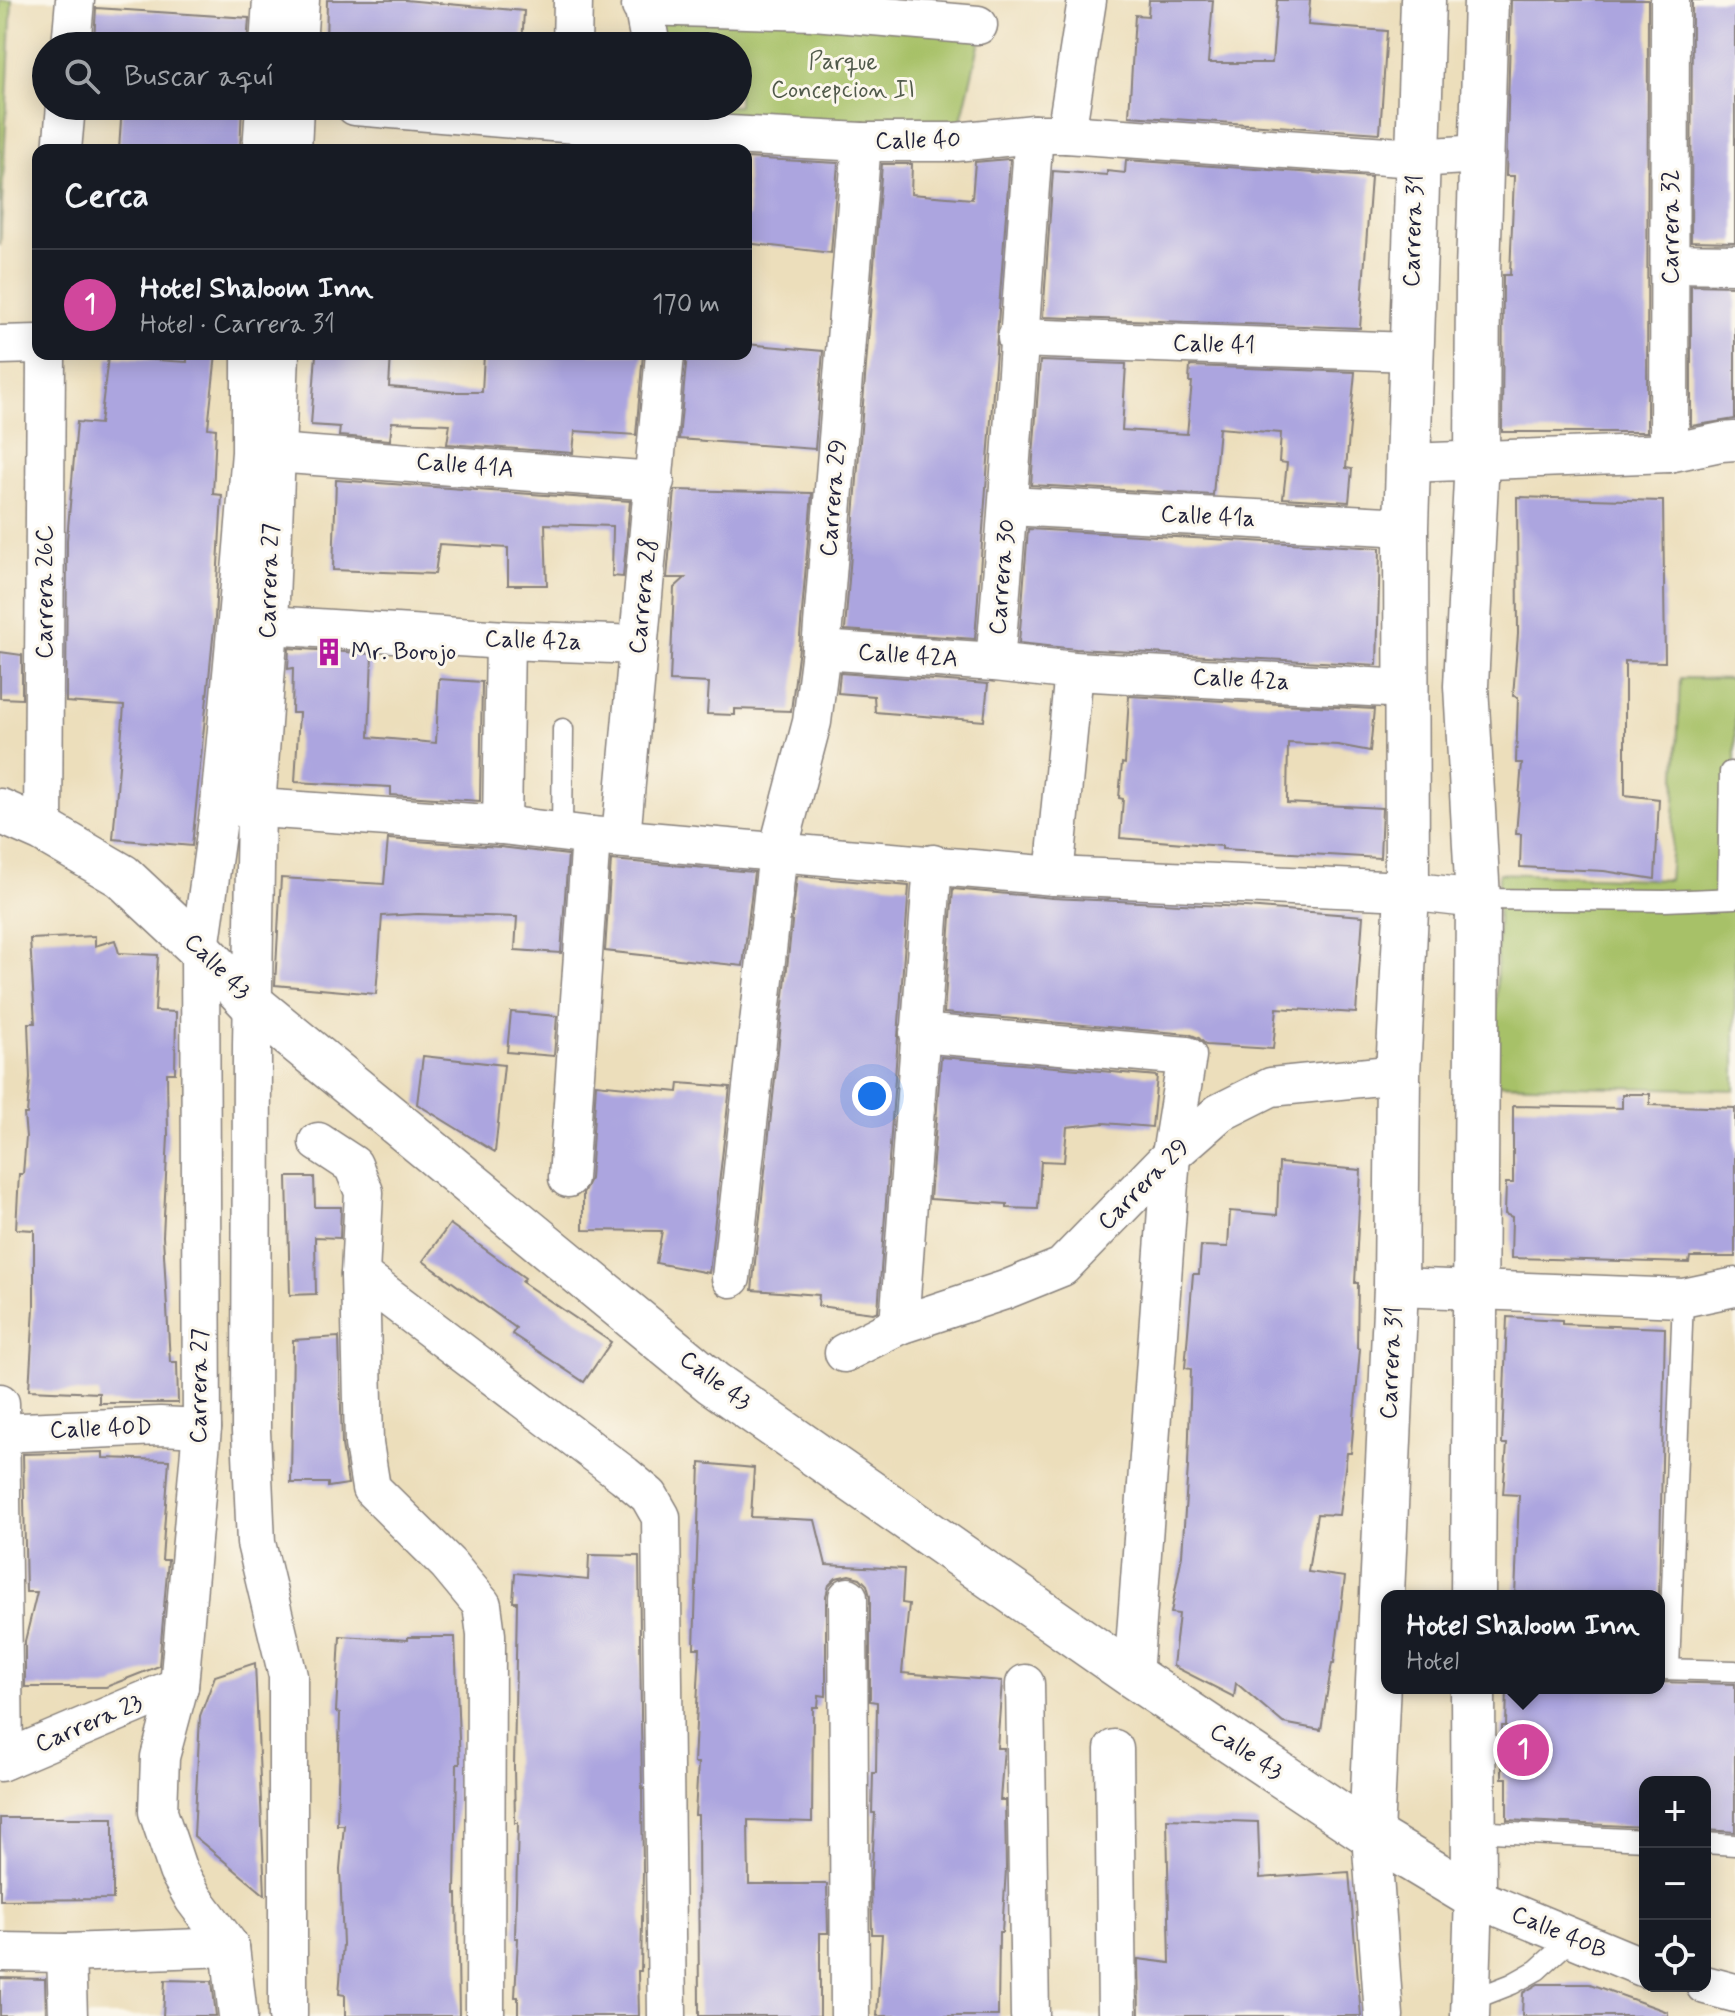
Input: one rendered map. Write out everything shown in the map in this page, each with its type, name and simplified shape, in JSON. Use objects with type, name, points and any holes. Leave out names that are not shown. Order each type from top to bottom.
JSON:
[{"type":"street","points":[[72,32],[75,0]]},
{"type":"street","points":[[270,32],[272,0]]},
{"type":"street","points":[[298,32],[300,0]]},
{"type":"street","points":[[572,32],[573,0]]},
{"type":"street","name":"Carrera 30","points":[[1074,671],[995,662],[1009,506],[1017,338],[1050,134],[1087,0]]},
{"type":"street","name":"Carrera 31","points":[[1382,1590],[1396,1287],[1398,1074],[1407,891],[1406,527],[1423,0]]},
{"type":"street","points":[[1473,1590],[1478,899],[1466,686],[1477,459],[1486,0]]},
{"type":"street","name":"Carrera 32","points":[[1669,453],[1670,0]]},
{"type":"street","points":[[648,32],[642,3],[814,6],[978,25]]},
{"type":"street","points":[[63,144],[65,120]]},
{"type":"street","points":[[262,144],[264,120]]},
{"type":"street","points":[[292,144],[293,120]]},
{"type":"street","name":"Calle 40","points":[[611,120],[670,129],[862,142],[956,142],[1050,134],[1416,158],[1481,154]]},
{"type":"street","name":"Carrera 29","points":[[731,1278],[778,851],[812,722],[821,650],[862,142]]},
{"type":"street","points":[[1671,263],[1735,264]]},
{"type":"street","name":"Calle 41","points":[[1017,338],[1411,352]]},
{"type":"street","points":[[0,345],[32,344]]},
{"type":"street","name":"Carrera 26C","points":[[43,830],[46,360]]},
{"type":"street","name":"Carrera 27","points":[[251,360],[253,623]]},
{"type":"street","name":"Carrera 27","points":[[280,360],[274,453],[253,623],[238,806],[252,1004],[251,1431],[256,1543],[288,1676],[288,2016]]},
{"type":"street","name":"Carrera 28","points":[[568,1178],[591,835],[639,645],[665,360]]},
{"type":"street","points":[[1408,463],[1669,453],[1735,441]]},
{"type":"street","name":"Calle 41A","points":[[274,453],[655,481]]},
{"type":"street","name":"Calle 41a","points":[[1009,506],[1406,527]]},
{"type":"street","name":"Calle 42a","points":[[253,623],[505,640],[639,645]]},
{"type":"street","points":[[502,825],[505,640]]},
{"type":"street","name":"Calle 42A","points":[[821,650],[995,662]]},
{"type":"street","points":[[1054,876],[1074,671]]},
{"type":"street","name":"Calle 42a","points":[[1074,671],[1407,689]]},
{"type":"street","points":[[238,806],[502,825],[1054,876],[1407,891],[1478,899]]},
{"type":"street","name":"Carrera 27","points":[[230,1947],[194,1899],[178,1871],[158,1812],[160,1757],[179,1686],[202,1428],[200,949],[238,806]]},
{"type":"street","name":"Calle 43","points":[[0,811],[43,830],[122,876],[200,949],[252,1004],[713,1383],[1133,1676],[1371,1835],[1474,1897]]},
{"type":"street","points":[[899,1325],[933,864]]},
{"type":"street","points":[[919,1033],[1187,1056],[1171,1155],[1133,1676]]},
{"type":"street","name":"Carrera 29","points":[[844,1353],[899,1325],[1005,1290],[1062,1267],[1171,1155],[1219,1113],[1271,1087],[1398,1074]]},
{"type":"street","points":[[318,1142],[353,1165],[364,1192],[360,1275],[364,1444],[371,1488],[448,1564],[482,1605],[486,1635],[485,2016]]},
{"type":"street","points":[[200,1182],[252,1182]]},
{"type":"street","points":[[360,1275],[624,1475],[649,1496],[661,1517],[667,2016]]},
{"type":"street","points":[[1396,1287],[1683,1298],[1735,1287]]},
{"type":"street","points":[[0,1403],[2,1761]]},
{"type":"street","name":"Calle 40D","points":[[0,1433],[160,1426],[202,1428]]},
{"type":"street","points":[[848,1597],[850,2016]]},
{"type":"street","name":"Carrera 31","points":[[1371,1835],[1381,1616]]},
{"type":"street","points":[[1025,1684],[1030,2016]]},
{"type":"street","name":"Carrera 23","points":[[2,1761],[179,1686]]},
{"type":"street","points":[[1471,2008],[1473,1694]]},
{"type":"street","points":[[1114,1749],[1117,2016]]},
{"type":"street","points":[[1371,1835],[1384,2016]]},
{"type":"street","name":"Calle 40B","points":[[1474,1897],[1639,1966]]},
{"type":"street","points":[[0,1952],[66,1953],[230,1947],[238,2016]]},
{"type":"street","points":[[66,1953],[68,2016]]},
{"type":"street","points":[[1711,1987],[1735,1993]]},
{"type":"lane","points":[[563,729],[591,835]]},
{"type":"lane","points":[[1478,899],[1665,901],[1732,898],[1730,772]]},
{"type":"lane","points":[[1665,1649],[1683,1298]]},
{"type":"lane","points":[[1665,1669],[1735,1671]]},
{"type":"lane","points":[[1473,1831],[1639,1840]]},
{"type":"lane","points":[[1711,1843],[1735,1845]]},
{"type":"lane","points":[[1471,2008],[1537,1970],[1571,1939]]},
{"type":"green space","points":[[0,0],[12,0],[0,245]]},
{"type":"green space","name":"Parque Concepcion II","points":[[643,8],[987,12],[956,142],[681,134],[676,120],[752,120],[752,32],[650,32]]},
{"type":"green space","points":[[1680,678],[1735,679],[1735,1090],[1494,1084],[1499,873],[1669,880]]},
{"type":"building","points":[[327,0],[405,0],[524,11],[523,32],[326,32]]},
{"type":"building","points":[[1149,0],[1213,0],[1208,63],[1272,63],[1277,0],[1310,0],[1308,25],[1387,31],[1380,133],[1129,116],[1135,15],[1148,16]]},
{"type":"building","points":[[1511,0],[1648,0],[1647,432],[1502,432],[1503,275],[1510,275],[1514,176],[1506,176]]},
{"type":"building","points":[[1692,0],[1735,0],[1735,242],[1691,241]]},
{"type":"building","points":[[96,8],[249,18],[248,32],[94,32]]},
{"type":"building","points":[[121,120],[241,120],[240,144],[119,144]]},
{"type":"building","points":[[752,158],[838,163],[831,253],[752,244]]},
{"type":"building","points":[[1010,159],[975,639],[845,630],[882,164],[912,164],[911,194],[972,199],[975,162]]},
{"type":"building","points":[[1126,160],[1371,177],[1360,328],[1043,317],[1053,171],[1107,175],[1107,171],[1125,173]]},
{"type":"building","points":[[1691,285],[1735,286],[1735,419],[1691,426]]},
{"type":"building","points":[[752,345],[823,351],[815,449],[679,439],[686,360],[752,360]]},
{"type":"building","points":[[108,360],[215,360],[208,428],[216,429],[213,494],[222,495],[215,618],[192,846],[113,839],[124,706],[66,702],[67,540],[77,422],[100,424]]},
{"type":"building","points":[[316,360],[391,360],[389,387],[482,392],[484,360],[642,360],[636,435],[575,431],[573,453],[447,444],[450,424],[392,422],[390,440],[339,436],[340,427],[311,425]]},
{"type":"building","points":[[1040,361],[1126,364],[1122,430],[1187,434],[1192,382],[1189,382],[1190,366],[1355,372],[1346,468],[1352,469],[1349,502],[1283,498],[1287,463],[1279,462],[1281,433],[1219,428],[1213,495],[1031,485]]},
{"type":"building","points":[[336,480],[630,501],[623,577],[612,576],[613,526],[545,524],[547,585],[508,585],[508,548],[439,544],[435,574],[333,570]]},
{"type":"building","points":[[675,490],[812,493],[791,711],[735,709],[735,715],[707,714],[709,683],[670,681],[674,588],[685,578],[667,578]]},
{"type":"building","points":[[1517,497],[1663,501],[1665,662],[1625,661],[1625,795],[1659,799],[1655,879],[1604,871],[1520,867],[1521,834],[1516,834],[1522,763],[1516,763],[1518,697],[1513,696],[1518,634]]},
{"type":"building","points":[[1028,529],[1380,548],[1377,665],[1076,649],[1019,643]]},
{"type":"building","points":[[289,648],[372,654],[369,737],[436,743],[439,679],[482,682],[480,801],[391,795],[391,787],[295,782],[299,713],[292,713],[293,668],[288,669]]},
{"type":"building","points":[[0,652],[22,655],[22,699],[0,698]]},
{"type":"building","points":[[840,673],[988,684],[984,721],[875,712],[874,696],[838,693]]},
{"type":"building","points":[[1129,696],[1374,709],[1370,751],[1338,745],[1288,743],[1287,803],[1382,808],[1380,858],[1222,849],[1222,846],[1120,838],[1123,799],[1119,798],[1122,763],[1125,764]]},
{"type":"building","points":[[388,839],[568,855],[561,953],[515,950],[517,917],[382,916],[376,994],[275,985],[281,878],[384,884]]},
{"type":"building","points":[[611,860],[754,872],[743,966],[605,951]]},
{"type":"building","points":[[797,876],[909,886],[878,1311],[873,1313],[818,1306],[819,1295],[752,1290]]},
{"type":"building","points":[[953,889],[1053,898],[1363,916],[1356,1013],[1277,1008],[1273,1049],[1206,1045],[1189,1034],[944,1013]]},
{"type":"building","points":[[95,936],[95,946],[115,940],[119,953],[158,955],[155,1011],[176,1012],[175,1073],[167,1073],[168,1136],[163,1236],[170,1362],[177,1362],[178,1403],[99,1403],[99,1393],[29,1390],[34,1308],[34,1230],[16,1229],[19,1174],[23,1174],[26,1137],[24,1114],[27,1114],[30,1078],[28,1023],[35,1023],[30,939]]},
{"type":"building","points":[[511,1012],[557,1016],[554,1056],[507,1052]]},
{"type":"building","points":[[423,1056],[504,1065],[495,1152],[417,1104]]},
{"type":"building","points":[[941,1057],[1157,1076],[1152,1127],[1104,1123],[1067,1127],[1064,1162],[1041,1161],[1038,1209],[930,1199]]},
{"type":"building","points":[[679,1083],[730,1087],[709,1273],[656,1263],[662,1231],[583,1230],[583,1193],[590,1179],[596,1084],[678,1092]]},
{"type":"building","points":[[1622,1094],[1650,1094],[1650,1105],[1735,1108],[1735,1257],[1690,1257],[1689,1263],[1511,1258],[1512,1217],[1505,1214],[1506,1183],[1513,1183],[1513,1106],[1622,1108]]},
{"type":"building","points":[[1279,1163],[1361,1170],[1355,1283],[1358,1283],[1357,1348],[1360,1349],[1351,1453],[1347,1453],[1339,1515],[1317,1514],[1308,1572],[1345,1577],[1334,1663],[1321,1730],[1283,1723],[1236,1683],[1234,1697],[1173,1666],[1179,1614],[1171,1613],[1182,1555],[1188,1466],[1191,1369],[1185,1368],[1193,1274],[1199,1274],[1201,1246],[1228,1247],[1230,1211],[1277,1215]]},
{"type":"building","points":[[287,1177],[314,1177],[315,1207],[341,1207],[340,1238],[315,1237],[316,1294],[290,1295]]},
{"type":"building","points":[[450,1224],[525,1278],[522,1282],[611,1342],[584,1382],[512,1334],[516,1328],[423,1261]]},
{"type":"building","points":[[1507,1317],[1562,1320],[1562,1324],[1665,1328],[1659,1590],[1515,1590],[1519,1495],[1503,1494],[1507,1444],[1502,1444]]},
{"type":"building","points":[[339,1337],[342,1445],[348,1484],[328,1487],[328,1483],[291,1483],[293,1340]]},
{"type":"building","points":[[103,1452],[103,1458],[169,1460],[162,1560],[168,1560],[159,1666],[106,1687],[25,1687],[25,1641],[37,1592],[26,1592],[23,1454]]},
{"type":"building","points":[[700,1463],[754,1468],[751,1517],[815,1520],[826,1565],[904,1569],[902,1603],[909,1604],[902,1673],[1002,1681],[997,1748],[1004,1748],[1000,1800],[1005,1800],[1006,1869],[1002,1932],[999,1932],[998,2016],[877,2016],[882,1934],[872,1934],[871,1884],[877,1702],[870,1701],[870,1596],[867,1585],[860,1578],[849,1575],[836,1578],[829,1585],[826,1596],[826,1696],[819,1695],[818,1707],[813,1707],[812,1822],[748,1820],[749,1884],[827,1884],[828,1933],[820,1933],[820,2016],[699,2016],[698,1815],[695,1815],[698,1763],[694,1763],[700,1648],[694,1648]]},
{"type":"building","points":[[589,1555],[639,1556],[643,1871],[639,2016],[518,2016],[518,1997],[515,1997],[518,1823],[515,1823],[514,1767],[515,1573],[588,1580]]},
{"type":"building","points":[[340,1636],[408,1640],[408,1637],[455,1637],[460,1764],[457,1764],[455,1894],[459,2016],[345,2016],[345,1995],[339,1994],[343,1944],[340,1869],[344,1825],[337,1825],[340,1713],[336,1712]]},
{"type":"building","points":[[255,1663],[265,1895],[194,1836],[200,1716],[215,1676]]},
{"type":"building","points":[[1665,1682],[1735,1684],[1735,1832],[1711,1830],[1711,1776],[1639,1776],[1639,1827],[1507,1820],[1507,1778],[1502,1778],[1502,1726],[1506,1726],[1507,1694],[1665,1694]]},
{"type":"building","points":[[0,1818],[113,1818],[113,1899],[0,1900]]},
{"type":"building","points":[[1167,1819],[1258,1822],[1260,1878],[1349,1872],[1361,2016],[1139,2016],[1138,1959],[1170,1963]]},
{"type":"building","points":[[0,1978],[45,1979],[46,2016],[0,2016]]},
{"type":"building","points":[[165,1980],[212,1981],[216,2016],[163,2016]]},
{"type":"building","points":[[1538,1984],[1590,1984],[1668,2012],[1668,2016],[1522,2016],[1523,1993]]},
{"type":"place","name":"Mr. Borojo","points":[[329,652]]},
{"type":"place","name":"Hotel Shaloom Inn","points":[[1523,1750]]}]
